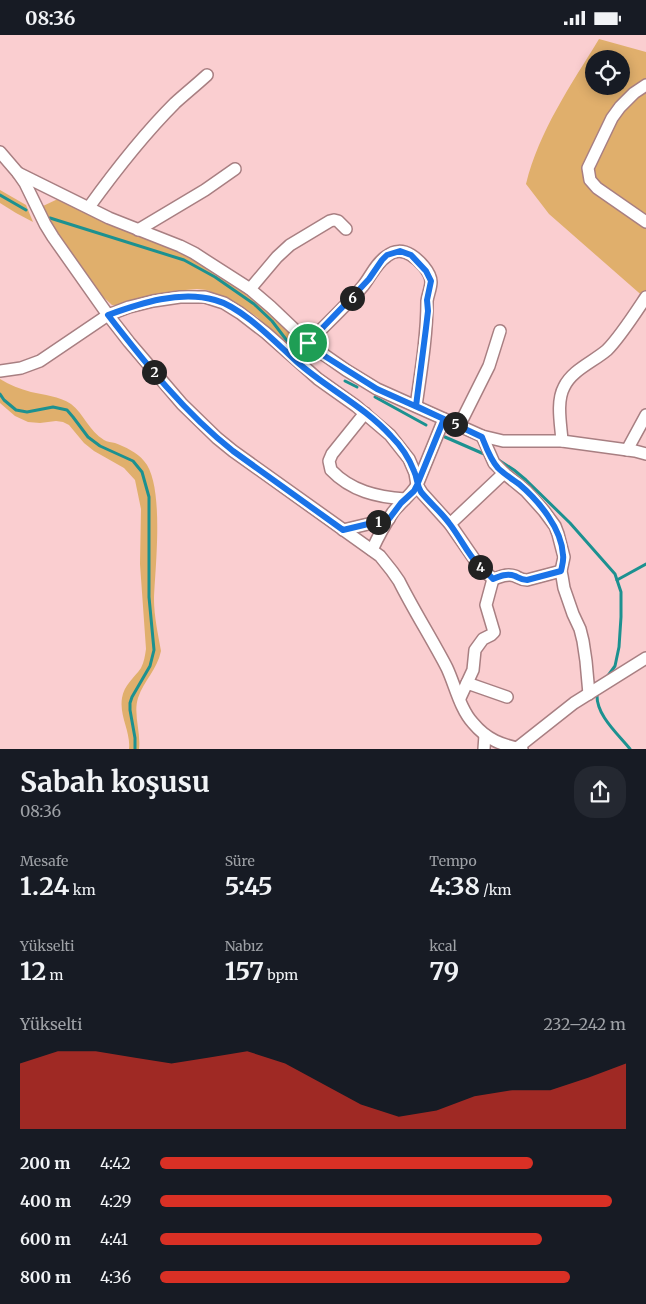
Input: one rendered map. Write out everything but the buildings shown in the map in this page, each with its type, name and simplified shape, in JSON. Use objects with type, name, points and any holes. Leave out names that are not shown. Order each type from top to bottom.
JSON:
[{"type":"street","points":[[89,207],[118,168],[154,125],[207,75]]},
{"type":"street","points":[[646,85],[625,101],[616,113],[588,168],[588,173],[590,180],[597,188],[646,222]]},
{"type":"street","points":[[0,152],[18,173],[53,237],[108,315],[176,397],[217,439],[386,562],[447,668],[468,717],[485,735],[499,743],[520,748],[574,703],[646,658]]},
{"type":"street","points":[[138,230],[205,190],[235,169]]},
{"type":"street","points":[[18,173],[109,218],[194,253],[250,289],[323,355],[386,393],[482,437],[503,441],[562,441],[627,449],[646,454]]},
{"type":"street","points":[[250,289],[283,250],[296,241],[334,220],[338,221],[346,229]]},
{"type":"street","points":[[308,343],[369,279],[387,255],[400,251],[411,255],[426,271],[431,281],[427,300],[428,311],[416,406]]},
{"type":"street","points":[[0,371],[22,368],[40,361],[108,315],[140,304],[180,297],[200,297],[217,300],[232,307],[266,333],[318,379],[365,413],[390,435],[409,459],[415,473],[417,485],[422,493],[450,524],[479,566],[493,579]]},
{"type":"street","points":[[562,441],[560,409],[564,387],[571,377],[609,348],[644,299]]},
{"type":"street","points":[[459,426],[489,366],[500,331]]},
{"type":"street","points":[[365,413],[332,454],[329,461],[331,470],[346,484],[364,492],[405,499]]},
{"type":"street","points":[[627,449],[646,415]]},
{"type":"street","points":[[372,550],[389,519],[414,491],[444,419]]},
{"type":"street","points":[[482,437],[494,463],[526,491],[555,527],[562,545],[564,557],[561,571],[564,588],[583,641],[588,694]]},
{"type":"street","points":[[450,524],[504,473]]},
{"type":"street","points":[[343,530],[389,519]]},
{"type":"street","points":[[493,579],[510,575],[527,580],[561,571]]},
{"type":"street","points":[[460,698],[473,669],[475,650],[481,641],[494,632],[486,605],[493,579]]},
{"type":"street","points":[[467,683],[507,697]]},
{"type":"street","points":[[484,749],[485,735]]},
{"type":"shaded area","points":[[599,39],[646,52],[646,299],[549,214],[526,184],[547,127],[585,62],[585,95],[630,95],[630,50],[592,50]]},
{"type":"shaded area","points":[[0,190],[26,205],[33,222],[0,203]]},
{"type":"shaded area","points":[[60,198],[179,249],[257,300],[306,347],[299,359],[257,317],[235,303],[207,290],[174,291],[112,305],[100,294],[57,235],[42,210],[43,206]]},
{"type":"shaded area","points":[[0,379],[23,390],[56,397],[71,404],[99,436],[105,441],[115,443],[134,452],[144,461],[150,472],[155,488],[157,507],[154,605],[161,651],[157,664],[138,698],[136,710],[139,749],[129,749],[122,705],[125,689],[141,668],[146,649],[140,564],[141,509],[135,480],[124,468],[84,443],[69,425],[56,421],[28,422],[15,416],[0,403]]},
{"type":"waterway","points":[[0,195],[26,210]]},
{"type":"waterway","points":[[50,218],[184,260],[215,277],[254,304],[272,321],[302,358]]},
{"type":"waterway","points":[[345,381],[357,387]]},
{"type":"waterway","points":[[0,394],[16,410],[27,412],[53,407],[67,410],[88,437],[100,446],[133,461],[142,472],[149,497],[149,597],[154,650],[150,666],[130,703],[135,749]]},
{"type":"waterway","points":[[375,397],[426,425]]},
{"type":"waterway","points":[[445,437],[484,454]]},
{"type":"waterway","points":[[497,459],[526,480],[570,523],[615,574],[621,592],[619,647],[615,666],[607,677]]},
{"type":"waterway","points":[[617,580],[646,564]]},
{"type":"waterway","points":[[597,694],[600,709],[604,716],[630,749]]},
{"type":"route","points":[[308,343],[323,355],[377,389],[444,419],[417,485],[414,491],[401,503],[389,519],[343,530],[233,451],[217,439],[182,404],[108,315],[140,304],[180,297],[205,297],[232,307],[266,333],[318,379],[356,406],[390,435],[409,459],[415,473],[417,485],[422,493],[450,524],[479,566],[493,579],[510,575],[527,580],[561,571],[564,557],[562,545],[555,527],[526,491],[498,468],[482,437],[444,419],[416,406],[428,311],[427,300],[431,281],[420,263],[405,252],[400,251],[387,255],[369,279],[308,343]]}]
